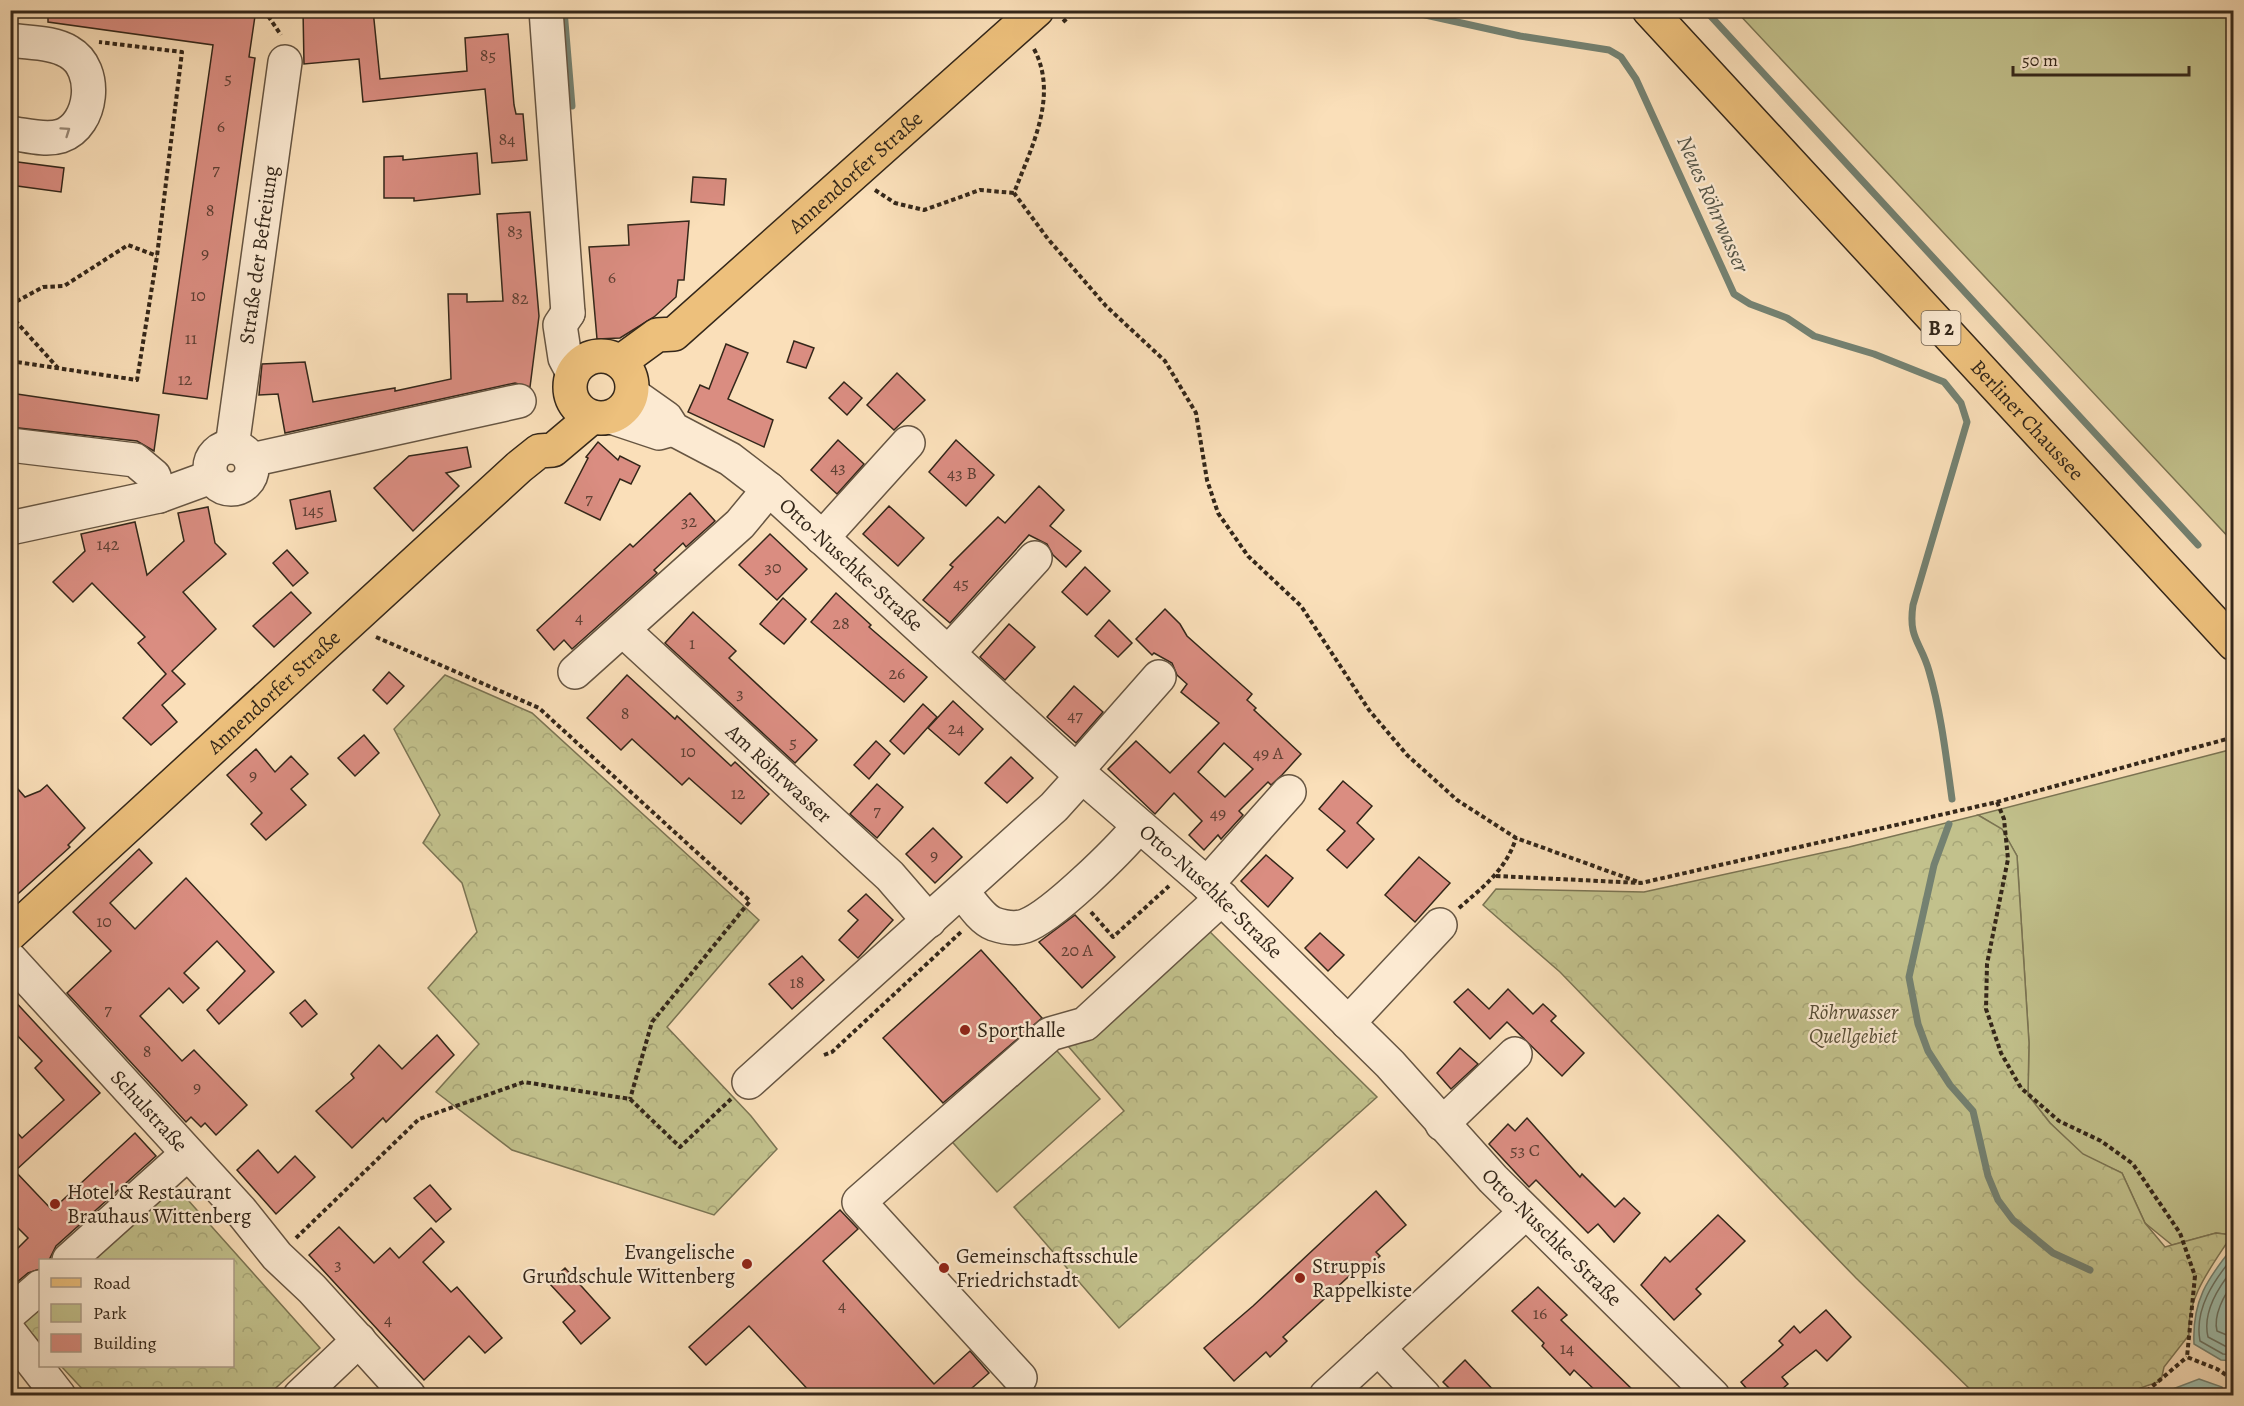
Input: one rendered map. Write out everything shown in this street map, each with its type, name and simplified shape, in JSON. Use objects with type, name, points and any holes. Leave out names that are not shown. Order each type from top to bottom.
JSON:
[{"type":"main road","name":"Berliner Chaussee","points":[[1649,10],[2234,644]]},
{"type":"main road","name":"Annendorfer Straße","points":[[10,934],[539,451],[541,436],[603,388],[672,348],[674,334],[1029,18]]},
{"type":"street","points":[[546,10],[568,313],[577,321],[581,342],[603,388]]},
{"type":"street","points":[[10,40],[70,52],[80,62],[89,83],[90,97],[80,118],[63,136],[48,138],[10,133]]},
{"type":"street","name":"Straße der Befreiung","points":[[241,454],[285,62]]},
{"type":"street","name":"Otto-Nuschke-Straße","points":[[603,388],[659,433],[673,429],[730,459],[769,489],[1079,773],[1214,891],[1409,1084],[1442,1124],[1526,1212],[1713,1395]]},
{"type":"street","points":[[10,528],[159,496],[212,477],[210,470],[213,456],[225,448],[241,454],[519,401]]},
{"type":"street","points":[[822,538],[908,443]]},
{"type":"street","points":[[10,445],[135,460],[153,476],[159,496]]},
{"type":"street","points":[[575,672],[740,524],[769,489]]},
{"type":"street","points":[[948,653],[1035,558]]},
{"type":"street","name":"Am Röhrwasser","points":[[623,630],[890,876],[929,921]]},
{"type":"street","points":[[749,1082],[1054,807],[1079,773],[1159,677]]},
{"type":"street","points":[[1020,1378],[859,1202],[1050,1034],[1085,1024],[1214,891],[1289,792]]},
{"type":"street","points":[[962,891],[990,923],[1003,927],[1023,927],[1040,919],[1126,841],[1139,826]]},
{"type":"street","points":[[1348,1023],[1440,925]]},
{"type":"street","name":"Schulstraße","points":[[10,959],[180,1161],[241,1211],[277,1256],[409,1395]]},
{"type":"street","points":[[1442,1124],[1515,1054]]},
{"type":"street","points":[[70,1259],[180,1161]]},
{"type":"street","points":[[1326,1395],[1526,1212]]},
{"type":"street","points":[[10,1314],[39,1288]]},
{"type":"street","points":[[10,1333],[59,1395]]},
{"type":"street","points":[[300,1395],[359,1340]]},
{"type":"street","points":[[1378,1348],[1424,1395]]},
{"type":"path","points":[[2230,10],[2234,14]]},
{"type":"path","points":[[1014,193],[1041,120],[1044,91],[1043,73],[1036,53],[1029,18]]},
{"type":"path","points":[[10,361],[137,380],[157,256],[182,52],[94,41],[70,52]]},
{"type":"path","points":[[856,170],[875,190],[895,203],[924,210],[980,190],[1014,193],[1048,239],[1106,306],[1166,361],[1196,413],[1207,480],[1218,513],[1248,556],[1301,606],[1369,710],[1407,755],[1457,800],[1516,838],[1641,884]]},
{"type":"path","points":[[10,305],[43,287],[64,286],[128,245],[157,256]]},
{"type":"path","points":[[10,315],[59,369]]},
{"type":"path","points":[[348,624],[539,708],[750,901],[652,1022],[630,1099]]},
{"type":"path","points":[[1496,876],[1641,884],[1997,802],[2234,737]]},
{"type":"path","points":[[1997,802],[2004,819],[2008,859],[1987,964],[1986,1009],[2001,1053],[2021,1088],[2059,1121],[2101,1141],[2133,1164],[2180,1233],[2195,1276],[2187,1357],[2141,1395]]},
{"type":"path","points":[[1440,925],[1496,876],[1510,858],[1516,838]]},
{"type":"path","points":[[1072,891],[1113,937],[1170,884],[1163,877]]},
{"type":"path","points":[[277,1256],[419,1119],[524,1082],[630,1099],[680,1147],[749,1082]]},
{"type":"path","points":[[2187,1357],[2217,1369],[2234,1380]]},
{"type":"green space","points":[[1736,11],[2233,11],[2233,542]]},
{"type":"green space","points":[[445,675],[532,713],[759,920],[667,1027],[751,1116],[777,1149],[714,1215],[512,1150],[436,1092],[479,1044],[428,988],[477,932],[462,883],[423,843],[440,815],[394,729]]},
{"type":"green space","points":[[2233,749],[2233,1235],[2216,1233],[2172,1245],[2145,1223],[2122,1173],[2083,1155],[2050,1123],[2028,1095],[2029,1043],[2017,856],[2002,830],[1978,815]]},
{"type":"green space","name":"Röhrwasser Quellgebiet","points":[[1978,815],[2002,829],[2017,856],[2029,1043],[2028,1095],[2050,1123],[2083,1154],[2122,1173],[2145,1223],[2165,1247],[2216,1233],[2232,1235],[2202,1282],[2192,1308],[2189,1335],[2164,1367],[2161,1381],[2120,1395],[1976,1395],[1856,1278],[1560,972],[1483,905],[1496,889],[1644,892],[1849,847]]},
{"type":"green space","points":[[1201,923],[1377,1097],[1119,1328],[1014,1207],[1124,1111],[1068,1046]]},
{"type":"green space","points":[[1049,1042],[1100,1099],[997,1192],[946,1135]]},
{"type":"green space","points":[[171,1181],[320,1348],[268,1395],[88,1395],[62,1367],[234,1367],[234,1259],[84,1259]]},
{"type":"green space","points":[[39,1299],[39,1342],[18,1318]]},
{"type":"water","points":[[2233,1247],[2233,1361],[2221,1360],[2194,1344],[2194,1329],[2203,1291]]},
{"type":"water","points":[[2199,1379],[2222,1387],[2226,1395],[2157,1395]]},
{"type":"building","points":[[48,10],[231,10],[231,13],[255,16],[249,57],[255,58],[207,399],[163,393],[213,45],[48,22]]},
{"type":"building","points":[[303,10],[373,10],[380,79],[467,71],[465,38],[508,34],[514,105],[516,114],[523,114],[527,160],[492,163],[485,89],[363,102],[359,59],[304,64]]},
{"type":"building","points":[[477,153],[480,194],[414,201],[414,198],[384,198],[384,157],[403,156],[403,160]]},
{"type":"building","points":[[10,161],[64,168],[61,192],[10,185]]},
{"type":"building","points":[[693,177],[726,179],[724,205],[691,202]]},
{"type":"building","points":[[530,212],[539,316],[530,387],[515,383],[285,433],[278,394],[259,395],[262,364],[305,362],[313,402],[395,388],[395,391],[451,379],[448,294],[467,294],[467,302],[503,301],[497,214]]},
{"type":"building","points":[[689,221],[684,280],[678,280],[676,297],[654,317],[620,338],[597,339],[589,247],[629,245],[628,225]]},
{"type":"building","points":[[794,341],[814,348],[806,368],[787,362]]},
{"type":"building","points":[[726,344],[748,353],[728,399],[773,420],[764,447],[688,412],[700,385],[709,389]]},
{"type":"building","points":[[897,373],[925,400],[894,430],[867,405]]},
{"type":"building","points":[[844,382],[862,398],[847,415],[829,398]]},
{"type":"building","points":[[10,393],[159,415],[154,451],[137,441],[10,427]]},
{"type":"building","points":[[838,440],[864,464],[837,494],[811,470]]},
{"type":"building","points":[[956,440],[994,475],[966,506],[929,472]]},
{"type":"building","points":[[598,442],[618,460],[620,456],[640,466],[631,484],[620,479],[600,520],[565,503],[588,458],[586,457]]},
{"type":"building","points":[[467,447],[471,467],[446,473],[459,486],[413,531],[374,488],[409,456]]},
{"type":"building","points":[[1039,486],[1064,510],[1050,526],[1081,551],[1066,567],[1053,555],[1047,544],[1029,535],[950,623],[923,600],[953,567],[950,565],[998,517],[1005,523]]},
{"type":"building","points":[[330,491],[336,521],[296,529],[290,500]]},
{"type":"building","points":[[690,493],[715,521],[686,547],[683,543],[654,570],[657,573],[572,649],[564,640],[554,650],[537,630],[630,544],[633,547]]},
{"type":"building","points":[[889,506],[924,538],[898,566],[863,534]]},
{"type":"building","points":[[208,507],[215,543],[226,554],[183,592],[216,629],[172,671],[185,684],[162,705],[177,722],[151,745],[123,718],[166,674],[138,643],[145,637],[92,583],[73,602],[53,582],[85,551],[81,534],[135,522],[147,575],[184,541],[178,513]]},
{"type":"building","points":[[770,534],[807,569],[777,600],[739,565]]},
{"type":"building","points":[[287,550],[308,573],[293,586],[273,563]]},
{"type":"building","points":[[1085,567],[1110,591],[1087,615],[1062,592]]},
{"type":"building","points":[[291,592],[311,613],[274,647],[253,626]]},
{"type":"building","points":[[836,593],[871,625],[869,627],[927,677],[904,702],[811,622]]},
{"type":"building","points":[[783,598],[806,619],[784,644],[760,624]]},
{"type":"building","points":[[1165,609],[1180,624],[1187,636],[1252,694],[1247,700],[1256,708],[1254,710],[1301,754],[1282,775],[1271,785],[1268,782],[1239,811],[1243,815],[1221,839],[1218,835],[1204,850],[1189,835],[1202,821],[1174,793],[1155,814],[1108,769],[1136,741],[1170,773],[1219,723],[1181,692],[1187,684],[1177,675],[1172,663],[1154,653],[1152,655],[1136,639]],"holes":[[[1224,743],[1253,769],[1225,797],[1198,772]]]},
{"type":"building","points":[[693,612],[736,651],[729,658],[817,740],[795,763],[665,643]]},
{"type":"building","points":[[1109,620],[1132,643],[1118,657],[1095,636]]},
{"type":"building","points":[[1009,624],[1035,647],[1005,680],[980,657]]},
{"type":"building","points":[[389,672],[404,686],[387,704],[373,690]]},
{"type":"building","points":[[627,675],[675,719],[677,716],[731,766],[735,762],[769,794],[741,824],[689,778],[682,785],[632,739],[621,750],[587,718]]},
{"type":"building","points":[[1074,686],[1103,712],[1076,743],[1047,717]]},
{"type":"building","points":[[953,701],[983,729],[959,755],[928,728]]},
{"type":"building","points":[[923,704],[937,717],[904,754],[890,741]]},
{"type":"building","points":[[364,735],[379,753],[355,776],[338,758]]},
{"type":"building","points":[[876,741],[890,754],[869,779],[854,765]]},
{"type":"building","points":[[256,749],[275,772],[291,756],[308,774],[291,789],[306,805],[266,840],[251,824],[262,813],[227,775]]},
{"type":"building","points":[[1011,757],[1033,778],[1007,803],[985,783]]},
{"type":"building","points":[[10,780],[25,797],[40,791],[47,785],[85,828],[68,845],[70,847],[10,901]]},
{"type":"building","points":[[1343,781],[1372,806],[1357,823],[1374,839],[1347,868],[1327,850],[1345,831],[1319,809]]},
{"type":"building","points":[[877,784],[903,807],[877,838],[850,814]]},
{"type":"building","points":[[933,828],[962,857],[935,883],[906,854]]},
{"type":"building","points":[[139,849],[152,863],[110,903],[135,929],[186,878],[274,972],[219,1024],[207,1010],[245,971],[217,941],[184,973],[199,988],[183,1003],[169,988],[140,1016],[182,1061],[194,1050],[247,1105],[216,1135],[205,1123],[201,1127],[191,1117],[186,1122],[67,993],[111,951],[73,912]]},
{"type":"building","points":[[1266,855],[1293,878],[1268,907],[1241,881]]},
{"type":"building","points":[[1419,857],[1450,883],[1415,922],[1385,895]]},
{"type":"building","points":[[866,894],[893,920],[858,958],[839,940],[858,920],[848,911]]},
{"type":"building","points":[[1075,915],[1115,957],[1082,988],[1039,942]]},
{"type":"building","points":[[1320,933],[1344,955],[1328,971],[1305,948]]},
{"type":"building","name":"Sporthalle","points":[[981,950],[1042,1018],[943,1103],[883,1038]]},
{"type":"building","points":[[802,956],[824,980],[792,1009],[769,984]]},
{"type":"building","points":[[1468,989],[1489,1009],[1508,989],[1533,1014],[1543,1004],[1556,1016],[1551,1021],[1584,1053],[1562,1076],[1507,1022],[1490,1039],[1454,1002]]},
{"type":"building","points":[[10,996],[100,1093],[15,1171],[52,1210],[135,1133],[156,1156],[56,1246],[50,1259],[39,1259],[39,1269],[28,1273],[10,1288],[10,1256],[28,1238],[10,1220],[15,1214],[10,1202],[10,1125],[22,1138],[64,1100],[35,1068],[42,1061],[10,1028]]},
{"type":"building","points":[[305,1000],[317,1014],[302,1027],[290,1013]]},
{"type":"building","points":[[437,1035],[454,1055],[386,1122],[383,1118],[352,1148],[316,1111],[354,1078],[351,1074],[379,1045],[402,1069]]},
{"type":"building","points":[[1460,1048],[1478,1064],[1451,1089],[1437,1073]]},
{"type":"building","points":[[1527,1118],[1580,1177],[1582,1174],[1615,1207],[1624,1198],[1640,1213],[1614,1242],[1598,1224],[1588,1233],[1536,1180],[1529,1187],[1489,1144],[1508,1124],[1515,1131]]},
{"type":"building","points":[[258,1150],[278,1173],[295,1156],[315,1177],[276,1214],[237,1170]]},
{"type":"building","points":[[430,1185],[451,1209],[436,1222],[414,1198]]},
{"type":"building","points":[[1376,1191],[1406,1225],[1376,1252],[1380,1256],[1363,1271],[1359,1267],[1283,1337],[1287,1341],[1270,1357],[1266,1352],[1234,1381],[1204,1348],[1253,1306]]},
{"type":"building","points":[[840,1210],[858,1229],[823,1261],[934,1384],[970,1351],[989,1373],[964,1395],[813,1395],[749,1326],[706,1365],[689,1347]]},
{"type":"building","points":[[1718,1215],[1745,1241],[1696,1289],[1701,1294],[1674,1320],[1641,1285],[1665,1257],[1670,1262]]},
{"type":"building","points":[[339,1227],[374,1263],[390,1248],[399,1258],[431,1228],[444,1242],[423,1262],[451,1292],[457,1287],[502,1338],[485,1353],[469,1336],[424,1380],[309,1255]]},
{"type":"building","points":[[565,1268],[610,1318],[581,1344],[563,1322],[575,1311],[549,1283]]},
{"type":"building","points":[[1538,1287],[1567,1315],[1561,1320],[1638,1395],[1600,1395],[1574,1370],[1570,1375],[1542,1346],[1544,1343],[1512,1311]]},
{"type":"building","points":[[1826,1310],[1851,1337],[1827,1361],[1816,1350],[1782,1377],[1788,1384],[1775,1395],[1752,1395],[1741,1382],[1783,1345],[1779,1341],[1794,1326],[1800,1333]]},
{"type":"building","points":[[1465,1360],[1498,1395],[1456,1395],[1443,1382]]},
{"type":"waterway","points":[[564,10],[572,106]]},
{"type":"waterway","name":"Neues Röhrwasser","points":[[1403,10],[1520,36],[1609,50],[1621,57],[1636,79],[1734,294],[1750,304],[1787,318],[1814,336],[1874,354],[1944,382],[1961,403],[1967,422],[1913,605],[1912,616],[1916,640],[1926,661],[1937,702],[1952,799]]},
{"type":"waterway","points":[[1705,10],[2198,545]]},
{"type":"waterway","points":[[1949,824],[1934,865],[1909,977],[1918,1024],[1928,1051],[1950,1085],[1973,1111],[1988,1176],[1998,1200],[2013,1220],[2053,1253],[2090,1270]]},
{"type":"place","name":"Sporthalle","points":[[965,1030]]},
{"type":"place","name":"Hotel & Restaurant Brauhaus Wittenberg","points":[[55,1204]]},
{"type":"place","name":"Evangelische Grundschule Wittenberg","points":[[747,1264]]},
{"type":"place","name":"Gemeinschaftsschule Friedrichstadt","points":[[944,1268]]},
{"type":"place","name":"Struppis Rappelkiste","points":[[1300,1278]]}]
